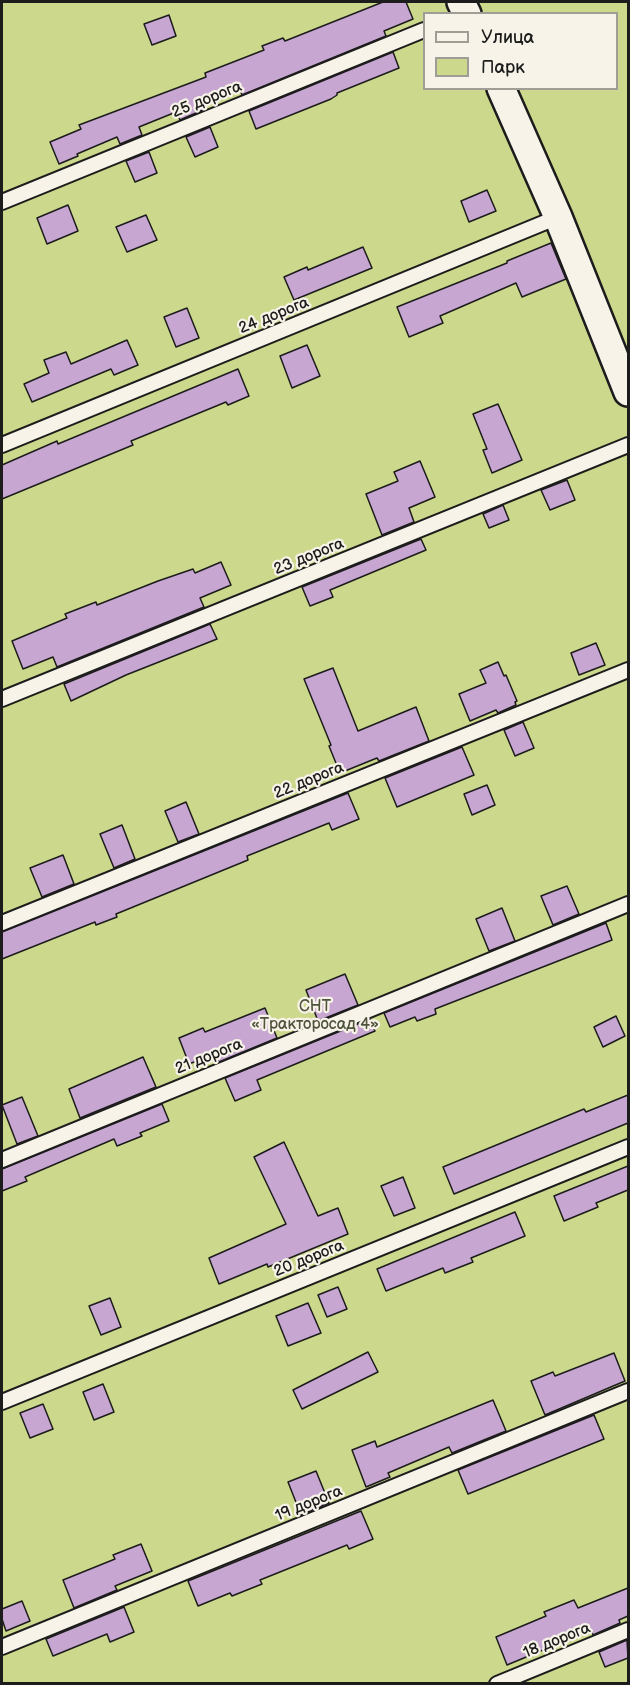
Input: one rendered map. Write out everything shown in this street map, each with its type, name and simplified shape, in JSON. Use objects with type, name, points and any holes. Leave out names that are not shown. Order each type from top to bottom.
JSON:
[{"type":"street","points":[[502,90],[558,217],[628,392]]},
{"type":"lane","name":"25 дорога","points":[[2,202],[423,30]]},
{"type":"lane","name":"24 дорога","points":[[2,445],[558,217]]},
{"type":"lane","name":"23 дорога","points":[[2,699],[628,445]]},
{"type":"lane","name":"22 дорога","points":[[2,922],[628,670]]},
{"type":"lane","name":"21 дорога","points":[[2,1160],[628,904]]},
{"type":"lane","name":"20 дорога","points":[[2,1402],[628,1148]]},
{"type":"lane","name":"19 дорога","points":[[2,1647],[628,1391]]},
{"type":"lane","name":"18 дорога","points":[[498,1683],[628,1630]]},
{"type":"green space","name":"СНТ «Тракторосад 4»","points":[[2,2],[628,2],[628,1683],[2,1684]]},
{"type":"building","points":[[383,2],[406,2],[413,19],[384,31],[386,36],[242,95],[240,90],[201,106],[203,110],[180,120],[176,112],[139,127],[142,135],[120,144],[117,137],[59,164],[50,142],[81,129],[79,125],[206,77],[205,73],[264,50],[262,46],[283,38],[285,41]]},
{"type":"building","points":[[169,15],[176,36],[152,45],[144,24]]},
{"type":"building","points":[[393,52],[399,68],[337,93],[331,99],[256,129],[249,111]]},
{"type":"building","points":[[210,127],[218,147],[195,157],[186,137]]},
{"type":"building","points":[[149,152],[157,173],[135,182],[126,161]]},
{"type":"building","points":[[487,190],[496,211],[469,222],[461,201]]},
{"type":"building","points":[[68,205],[78,231],[47,244],[37,218]]},
{"type":"building","points":[[146,215],[157,240],[127,252],[116,227]]},
{"type":"building","points":[[551,243],[566,279],[522,297],[516,283],[440,316],[443,323],[409,337],[397,307]]},
{"type":"building","points":[[363,247],[372,268],[294,300],[284,277],[307,267],[308,270]]},
{"type":"building","points":[[187,308],[199,338],[176,347],[164,317]]},
{"type":"building","points":[[127,340],[138,365],[114,375],[111,369],[32,402],[24,384],[49,373],[44,360],[66,352],[71,364]]},
{"type":"building","points":[[307,345],[320,376],[292,388],[280,356]]},
{"type":"building","points":[[238,369],[249,396],[228,405],[226,402],[131,441],[133,445],[2,499],[2,465]]},
{"type":"building","points":[[498,404],[522,460],[492,473],[483,450],[487,449],[473,414]]},
{"type":"building","points":[[420,461],[435,497],[409,508],[414,522],[382,535],[366,494],[398,481],[394,472]]},
{"type":"building","points":[[567,480],[575,500],[550,510],[541,490]]},
{"type":"building","points":[[503,505],[509,520],[489,528],[483,514]]},
{"type":"building","points":[[421,539],[426,550],[330,590],[333,597],[310,606],[302,587]]},
{"type":"building","points":[[221,562],[231,585],[200,598],[204,607],[57,667],[53,657],[23,669],[12,641],[67,618],[65,614],[96,602],[97,605],[158,581],[193,569],[195,573]]},
{"type":"building","points":[[210,624],[217,639],[126,675],[71,701],[64,684]]},
{"type":"building","points":[[596,643],[605,665],[579,675],[571,653]]},
{"type":"building","points":[[498,662],[517,701],[516,705],[498,713],[496,710],[470,721],[459,694],[486,683],[480,670]]},
{"type":"building","points":[[333,668],[358,731],[416,707],[429,741],[379,761],[377,758],[340,773],[304,679]]},
{"type":"building","points":[[523,722],[534,748],[515,756],[504,730]]},
{"type":"building","points":[[462,747],[474,775],[397,807],[385,778]]},
{"type":"building","points":[[487,785],[495,805],[472,815],[464,794]]},
{"type":"building","points":[[348,793],[359,819],[332,830],[329,823],[247,856],[248,860],[116,914],[117,917],[96,925],[95,922],[2,959],[2,932]]},
{"type":"building","points":[[186,802],[199,834],[178,842],[165,811]]},
{"type":"building","points":[[122,825],[135,859],[114,868],[100,834]]},
{"type":"building","points":[[63,855],[74,884],[42,897],[30,868]]},
{"type":"building","points":[[567,886],[579,914],[553,925],[541,896]]},
{"type":"building","points":[[502,908],[515,941],[489,951],[476,919]]},
{"type":"building","points":[[606,923],[612,940],[435,1009],[436,1014],[417,1021],[415,1017],[390,1027],[384,1013]]},
{"type":"building","points":[[345,974],[358,1005],[318,1021],[306,990]]},
{"type":"building","points":[[265,1008],[277,1038],[219,1062],[215,1054],[189,1064],[179,1038],[203,1028],[205,1032]]},
{"type":"building","points":[[616,1016],[625,1036],[603,1047],[594,1027]]},
{"type":"building","points":[[370,1019],[375,1031],[257,1080],[261,1090],[235,1101],[225,1078]]},
{"type":"building","points":[[143,1057],[156,1087],[80,1118],[69,1089]]},
{"type":"building","points":[[628,1095],[628,1123],[454,1194],[443,1167],[584,1109],[586,1112]]},
{"type":"building","points":[[22,1097],[38,1136],[17,1144],[2,1105]]},
{"type":"building","points":[[162,1104],[169,1121],[140,1133],[142,1136],[117,1146],[114,1139],[25,1177],[27,1181],[2,1191],[2,1169]]},
{"type":"building","points":[[284,1142],[318,1216],[338,1208],[348,1234],[268,1267],[267,1264],[219,1284],[209,1258],[286,1224],[254,1157]]},
{"type":"building","points":[[628,1166],[628,1190],[596,1203],[598,1207],[564,1221],[554,1196]]},
{"type":"building","points":[[403,1177],[415,1208],[394,1216],[381,1186]]},
{"type":"building","points":[[515,1212],[525,1236],[471,1258],[473,1262],[445,1273],[443,1268],[386,1291],[377,1269]]},
{"type":"building","points":[[338,1287],[347,1309],[327,1317],[318,1295]]},
{"type":"building","points":[[110,1298],[121,1327],[101,1335],[89,1306]]},
{"type":"building","points":[[308,1303],[321,1333],[288,1346],[276,1316]]},
{"type":"building","points":[[368,1352],[378,1372],[302,1409],[293,1390]]},
{"type":"building","points":[[614,1353],[625,1381],[545,1415],[531,1381],[553,1372],[555,1376]]},
{"type":"building","points":[[103,1384],[114,1412],[94,1420],[83,1392]]},
{"type":"building","points":[[493,1400],[506,1431],[452,1453],[449,1447],[388,1473],[390,1477],[366,1487],[352,1450],[375,1441],[377,1447]]},
{"type":"building","points":[[43,1404],[53,1429],[30,1438],[20,1413]]},
{"type":"building","points":[[594,1415],[604,1439],[468,1494],[458,1470]]},
{"type":"building","points":[[316,1471],[329,1503],[301,1515],[288,1482]]},
{"type":"building","points":[[361,1511],[373,1539],[349,1549],[347,1545],[260,1580],[262,1584],[232,1596],[230,1593],[198,1606],[188,1581]]},
{"type":"building","points":[[141,1544],[152,1571],[115,1586],[117,1590],[74,1608],[63,1580],[115,1559],[113,1555]]},
{"type":"building","points":[[628,1588],[628,1616],[619,1620],[620,1623],[593,1635],[591,1630],[507,1665],[496,1637],[546,1616],[544,1612],[574,1600],[578,1608]]},
{"type":"building","points":[[22,1601],[30,1621],[6,1631],[2,1609]]},
{"type":"building","points":[[124,1607],[134,1632],[110,1642],[107,1634],[53,1656],[46,1639]]},
{"type":"building","points":[[627,1640],[628,1658],[605,1667],[599,1652]]}]
